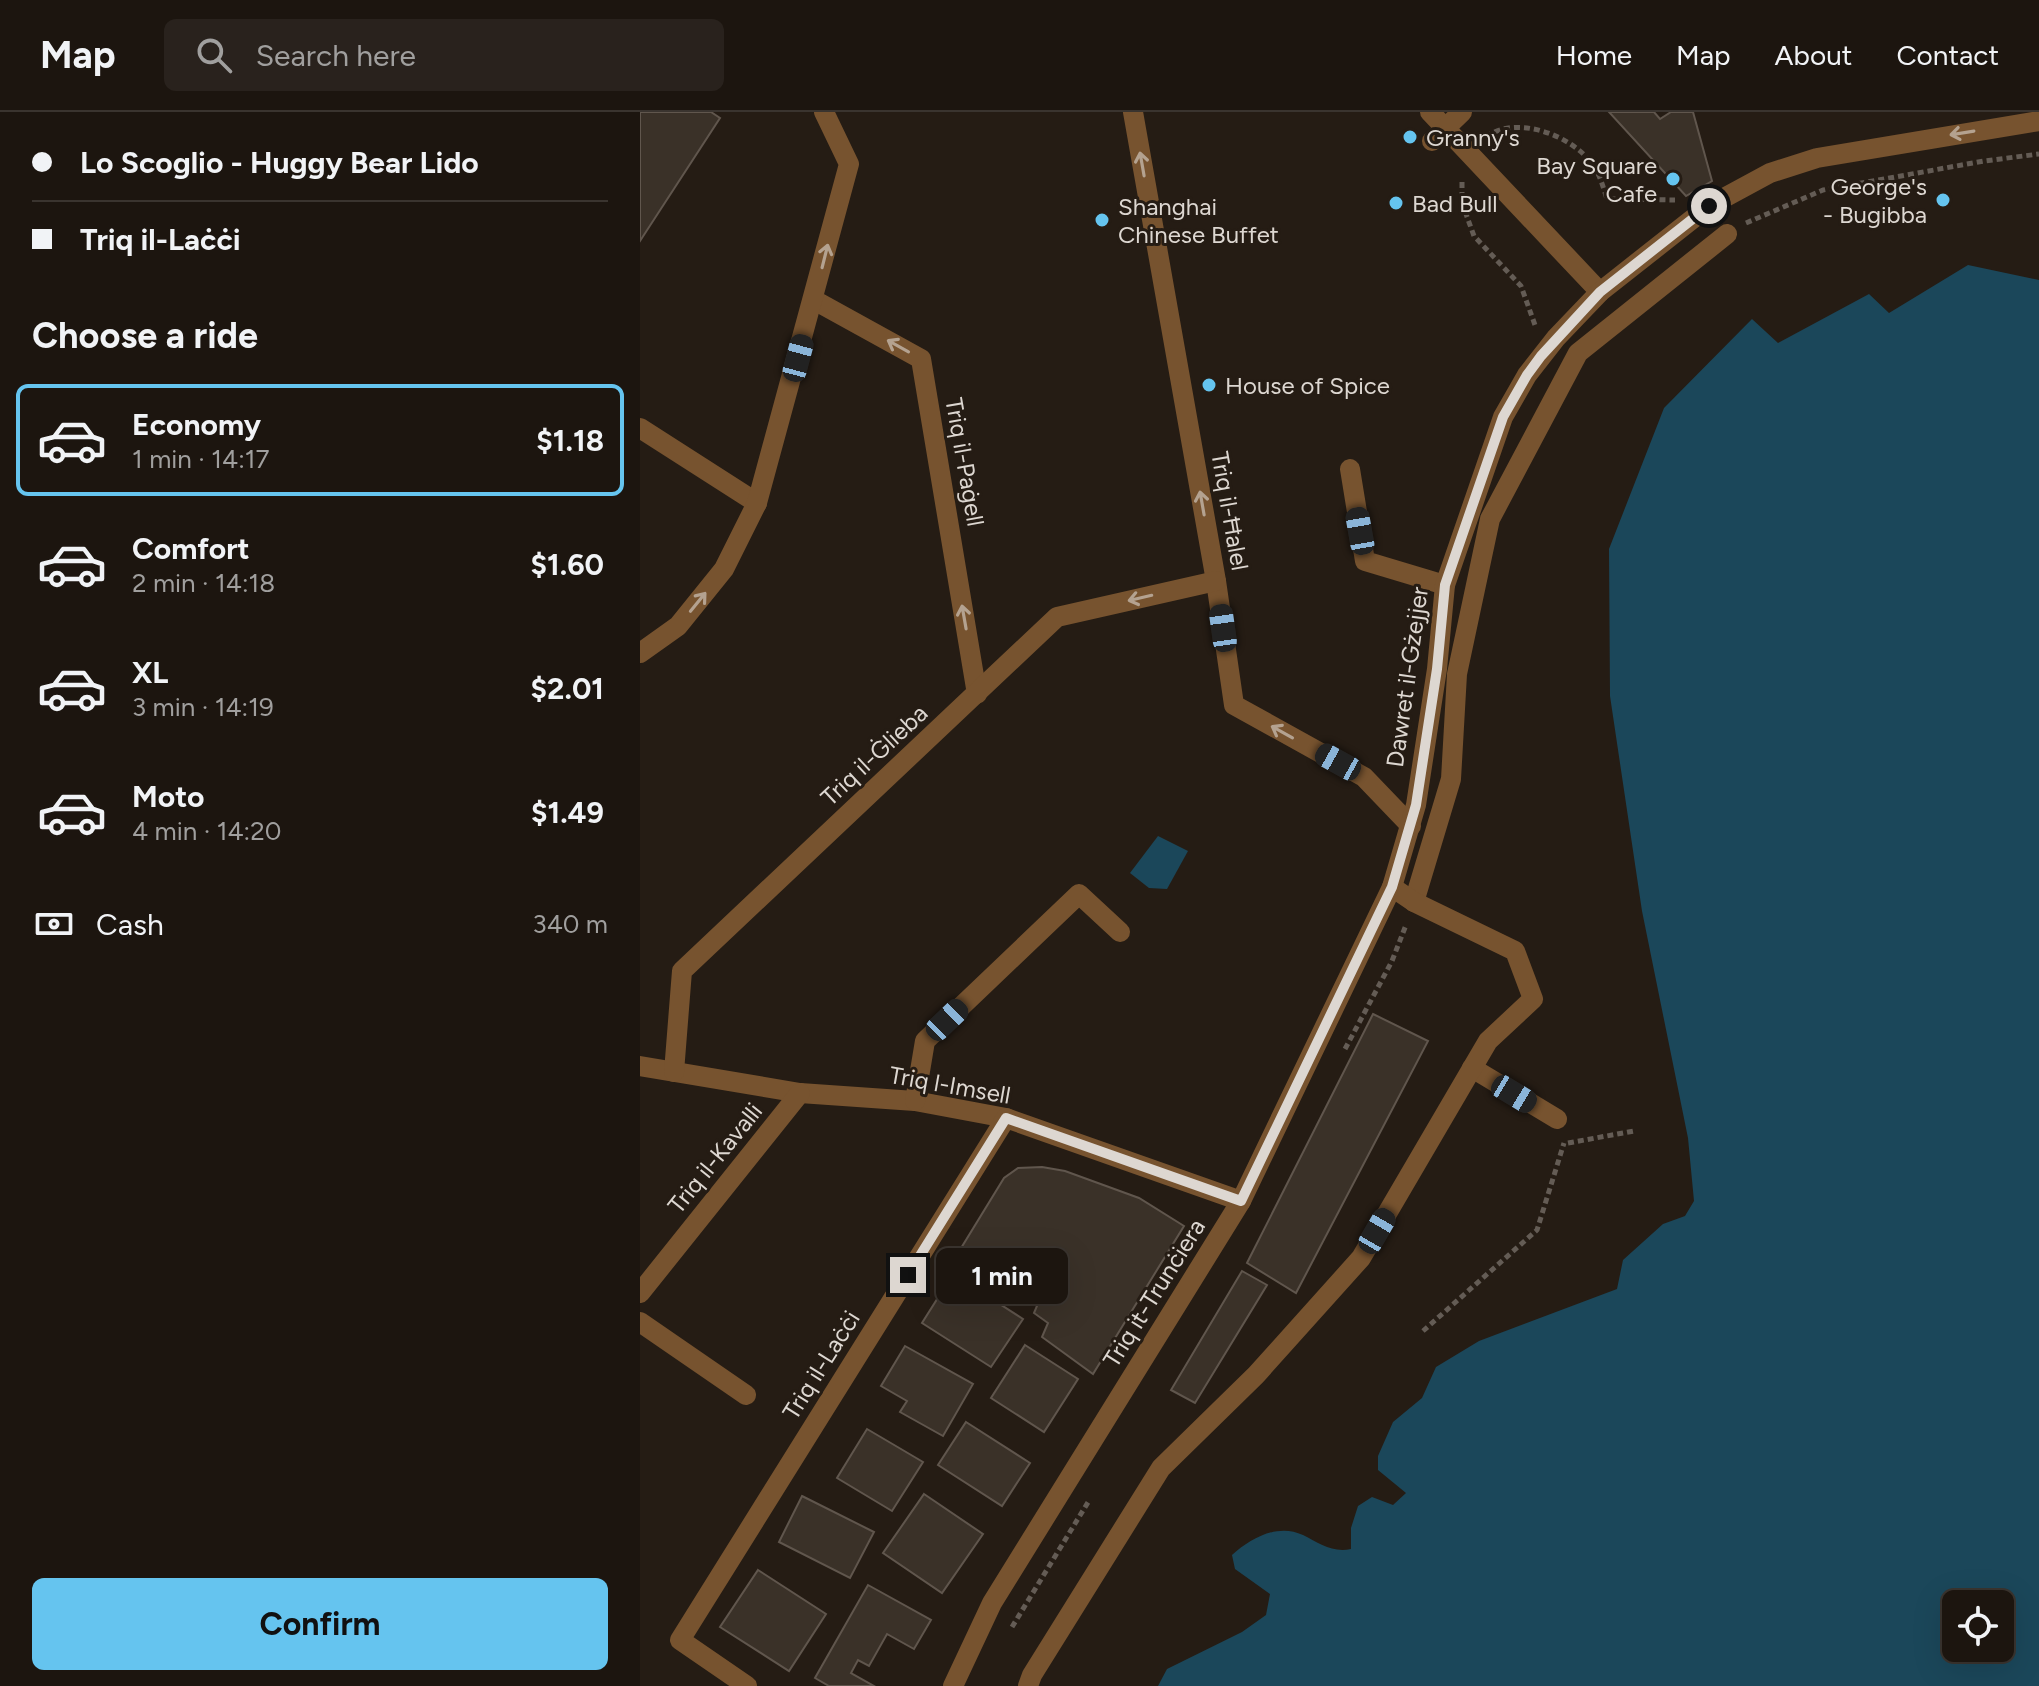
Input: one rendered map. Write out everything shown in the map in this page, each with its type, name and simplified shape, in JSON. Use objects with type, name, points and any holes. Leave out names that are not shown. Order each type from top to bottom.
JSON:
[{"type":"street","points":[[640,653],[678,626],[724,569],[757,503],[849,164],[824,112]]},
{"type":"street","name":"Triq il-Ħalel","points":[[1133,112],[1216,581],[1234,705],[1364,777],[1411,826]]},
{"type":"street","points":[[1430,112],[1439,134],[1468,153],[1600,292]]},
{"type":"street","points":[[1439,134],[1462,112]]},
{"type":"street","name":"Dawret il-Gżejjer","points":[[1411,826],[1437,669],[1445,585],[1503,417],[1527,375],[1556,338],[1600,292],[1699,213],[1790,165],[2024,119]]},
{"type":"street","points":[[1414,902],[1451,779],[1457,674],[1490,519],[1578,353],[1727,234]]},
{"type":"street","name":"Triq il-Paġell","points":[[814,300],[921,359],[977,694]]},
{"type":"street","points":[[640,428],[757,503]]},
{"type":"street","points":[[1350,469],[1365,561],[1445,585]]},
{"type":"street","name":"Triq il-Ġlieba","points":[[674,1072],[682,971],[1057,617],[1216,581]]},
{"type":"street","name":"Triq it-Trunċiera","points":[[953,1686],[992,1603],[1241,1201],[1392,887],[1411,826]]},
{"type":"street","points":[[1028,1686],[1161,1468],[1256,1375],[1361,1258],[1488,1041],[1533,999],[1515,951],[1414,902],[1392,887]]},
{"type":"street","points":[[915,1101],[925,1041],[1079,894],[1120,932]]},
{"type":"street","name":"Triq l-Imsell","points":[[640,1066],[800,1093],[915,1101],[1006,1118],[1241,1201]]},
{"type":"street","points":[[1472,1068],[1557,1119]]},
{"type":"street","name":"Triq il-Kavalli","points":[[640,1293],[800,1093]]},
{"type":"street","name":"Triq il-Laċċi","points":[[747,1686],[680,1640],[1006,1118]]},
{"type":"street","points":[[640,1322],[746,1395]]},
{"type":"path","points":[[1556,338],[1534,324],[1521,286],[1474,236],[1462,203],[1462,170],[1468,153],[1491,134],[1523,126],[1558,135],[1591,162],[1607,199],[1682,200],[1699,213]]},
{"type":"path","points":[[1727,234],[1760,215],[1823,190],[2039,154]]},
{"type":"path","points":[[1423,1331],[1537,1230],[1564,1143],[1557,1119]]},
{"type":"path","points":[[1564,1143],[1634,1131]]},
{"type":"water","points":[[1968,265],[2039,280],[2039,1686],[1158,1686],[1167,1669],[1242,1632],[1266,1615],[1270,1594],[1235,1569],[1232,1555],[1239,1549],[1265,1534],[1284,1531],[1303,1535],[1332,1548],[1351,1549],[1351,1528],[1358,1506],[1372,1497],[1393,1505],[1406,1493],[1378,1470],[1378,1456],[1393,1422],[1422,1398],[1436,1367],[1479,1341],[1617,1289],[1623,1260],[1663,1224],[1685,1216],[1694,1201],[1688,1138],[1642,911],[1610,696],[1609,549],[1664,408],[1752,319],[1778,343],[1869,294],[1889,313]]},
{"type":"water","points":[[1158,836],[1188,851],[1167,889],[1149,888],[1130,873]]},
{"type":"building","points":[[640,112],[711,112],[720,118],[640,241]]},
{"type":"building","points":[[1609,112],[1654,112],[1660,119],[1671,112],[1693,112],[1712,181],[1686,196]]},
{"type":"building","points":[[1373,1014],[1428,1041],[1296,1293],[1247,1263]]},
{"type":"building","points":[[1042,1167],[1065,1171],[1139,1198],[1184,1226],[1093,1374],[1042,1337],[1048,1323],[1034,1313],[1037,1306],[955,1258],[1004,1178],[1018,1168]]},
{"type":"building","points":[[1242,1271],[1267,1285],[1195,1403],[1171,1390]]},
{"type":"building","points":[[953,1274],[1023,1319],[991,1367],[922,1323]]},
{"type":"building","points":[[1025,1345],[1078,1379],[1044,1432],[991,1398]]},
{"type":"building","points":[[905,1346],[973,1384],[943,1436],[900,1412],[907,1401],[881,1386]]},
{"type":"building","points":[[966,1422],[1030,1463],[1002,1506],[938,1465]]},
{"type":"building","points":[[867,1429],[923,1462],[892,1511],[837,1478]]},
{"type":"building","points":[[924,1494],[983,1534],[942,1593],[883,1553]]},
{"type":"building","points":[[802,1496],[874,1532],[850,1578],[779,1542]]},
{"type":"building","points":[[758,1570],[826,1614],[789,1671],[720,1627]]},
{"type":"building","points":[[868,1585],[931,1620],[914,1649],[887,1634],[869,1666],[858,1660],[851,1673],[874,1686],[829,1686],[815,1678]]},
{"type":"place","name":"Granny's","points":[[1410,137]]},
{"type":"place","name":"Bay Square Cafe","points":[[1673,179]]},
{"type":"place","name":"George's - Bugibba","points":[[1943,200]]},
{"type":"place","name":"Bad Bull","points":[[1396,203]]},
{"type":"place","name":"Shanghai Chinese Buffet","points":[[1102,220]]},
{"type":"place","name":"House of Spice","points":[[1209,385]]},
{"type":"route","points":[[908,1275],[1006,1118],[1241,1201],[1392,887],[1416,805],[1437,669],[1445,585],[1503,417],[1541,356],[1600,292],[1709,206]]}]
